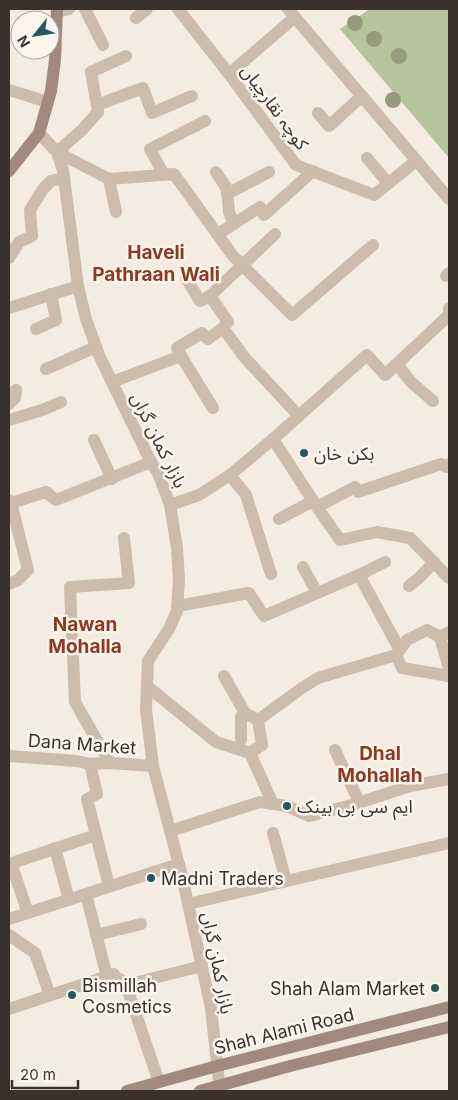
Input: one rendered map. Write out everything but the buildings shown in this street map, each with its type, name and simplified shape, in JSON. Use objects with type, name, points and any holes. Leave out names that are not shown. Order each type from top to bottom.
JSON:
[{"type":"street","points":[[85,9],[103,45]]},
{"type":"street","points":[[136,18],[147,9]]},
{"type":"street","name":"کوچہ نقارچیاں","points":[[178,9],[296,165],[374,195],[416,161]]},
{"type":"street","points":[[9,171],[40,133],[51,91],[61,10]]},
{"type":"street","points":[[229,74],[292,13],[449,200]]},
{"type":"street","points":[[57,152],[82,130],[98,112],[92,72],[126,56]]},
{"type":"street","points":[[97,105],[143,88],[152,113],[192,96]]},
{"type":"street","points":[[9,90],[48,102]]},
{"type":"street","points":[[318,112],[329,126],[362,96]]},
{"type":"street","points":[[164,175],[150,149],[205,121]]},
{"type":"street","points":[[40,133],[57,152],[109,179],[174,174],[233,256],[292,315],[373,245]]},
{"type":"street","name":"بازار کمان گراں","points":[[57,152],[64,178],[78,286],[86,319],[96,347],[158,473],[170,505],[177,548],[179,579],[177,611],[169,629],[148,661],[146,710],[152,766],[179,864],[202,966],[210,1008],[220,1088]]},
{"type":"street","points":[[367,158],[388,183]]},
{"type":"street","points":[[218,234],[260,208],[264,214],[313,171]]},
{"type":"street","points":[[216,172],[227,189],[229,212],[234,224]]},
{"type":"street","points":[[227,194],[269,172]]},
{"type":"street","points":[[9,258],[19,242],[32,236],[30,210],[43,189],[51,182],[64,178]]},
{"type":"street","points":[[109,179],[116,212]]},
{"type":"street","points":[[186,278],[200,301],[210,296],[275,234]]},
{"type":"street","points":[[9,308],[78,286]]},
{"type":"street","points":[[36,329],[56,320],[51,294]]},
{"type":"street","points":[[210,296],[228,322],[208,339],[202,333],[177,348],[213,408]]},
{"type":"street","points":[[170,505],[199,495],[230,475],[368,355],[385,375],[449,315],[449,308]]},
{"type":"street","points":[[223,328],[245,358],[299,416]]},
{"type":"street","points":[[46,369],[96,347]]},
{"type":"street","points":[[112,382],[181,356]]},
{"type":"street","points":[[397,364],[411,382],[433,401]]},
{"type":"street","points":[[9,404],[14,398],[16,390]]},
{"type":"street","points":[[10,416],[42,410],[61,402]]},
{"type":"street","points":[[273,439],[340,540],[377,532],[410,538],[434,562],[448,572]]},
{"type":"street","points":[[94,440],[112,479]]},
{"type":"street","points":[[9,584],[18,580],[28,570],[10,502],[46,492],[56,500],[151,462]]},
{"type":"street","points":[[279,519],[355,487],[358,492],[441,464],[446,467],[449,464]]},
{"type":"street","points":[[230,475],[246,495],[271,574]]},
{"type":"street","points":[[110,763],[75,702],[70,587],[129,583],[124,538]]},
{"type":"street","points":[[177,606],[249,593],[264,616],[359,575],[384,562]]},
{"type":"street","points":[[409,586],[434,562]]},
{"type":"street","points":[[303,567],[317,593]]},
{"type":"street","points":[[359,575],[398,652],[402,668],[449,676]]},
{"type":"street","points":[[258,720],[318,678],[398,652],[407,640],[427,630],[444,635],[449,668]]},
{"type":"street","points":[[224,676],[245,713],[258,720]]},
{"type":"street","points":[[148,687],[216,742],[250,753],[273,804]]},
{"type":"street","points":[[241,740],[241,717],[245,713]]},
{"type":"street","points":[[250,753],[262,745],[258,720]]},
{"type":"street","points":[[334,750],[359,802]]},
{"type":"street","name":"Dana Market","points":[[9,756],[76,761],[90,764],[110,763],[152,766]]},
{"type":"street","points":[[90,764],[97,794],[88,799],[109,886]]},
{"type":"street","points":[[170,831],[260,802],[287,806],[309,816],[410,786],[449,779]]},
{"type":"street","points":[[273,834],[286,881]]},
{"type":"street","points":[[28,913],[10,863],[96,835]]},
{"type":"street","points":[[188,904],[449,843]]},
{"type":"street","points":[[55,848],[69,900]]},
{"type":"street","points":[[9,919],[179,864]]},
{"type":"street","points":[[86,894],[96,935],[111,975],[126,985],[159,1082]]},
{"type":"street","points":[[96,935],[141,924]]},
{"type":"street","points":[[9,935],[35,953],[50,995]]},
{"type":"street","points":[[126,985],[202,966]]},
{"type":"street","points":[[9,1009],[111,975]]},
{"type":"street","name":"Shah Alami Road","points":[[127,1091],[449,1007]]},
{"type":"street","name":"Shah Alami Road","points":[[200,1091],[220,1088],[290,1066],[449,1027]]},
{"type":"green space","points":[[370,9],[449,9],[449,158],[340,29]]},
{"type":"place","name":"بکن خان","points":[[304,453]]},
{"type":"place","name":"ایم سی بی بینک","points":[[287,806]]},
{"type":"place","name":"Madni Traders","points":[[151,878]]},
{"type":"place","name":"Shah Alam Market","points":[[435,988]]},
{"type":"place","name":"Bismillah Cosmetics","points":[[72,995]]},
{"type":"district","name":"Haveli Pathraan Wali","points":[[156,263]]},
{"type":"district","name":"Nawan Mohalla","points":[[85,635]]},
{"type":"district","name":"Dhal Mohallah","points":[[380,764]]}]
